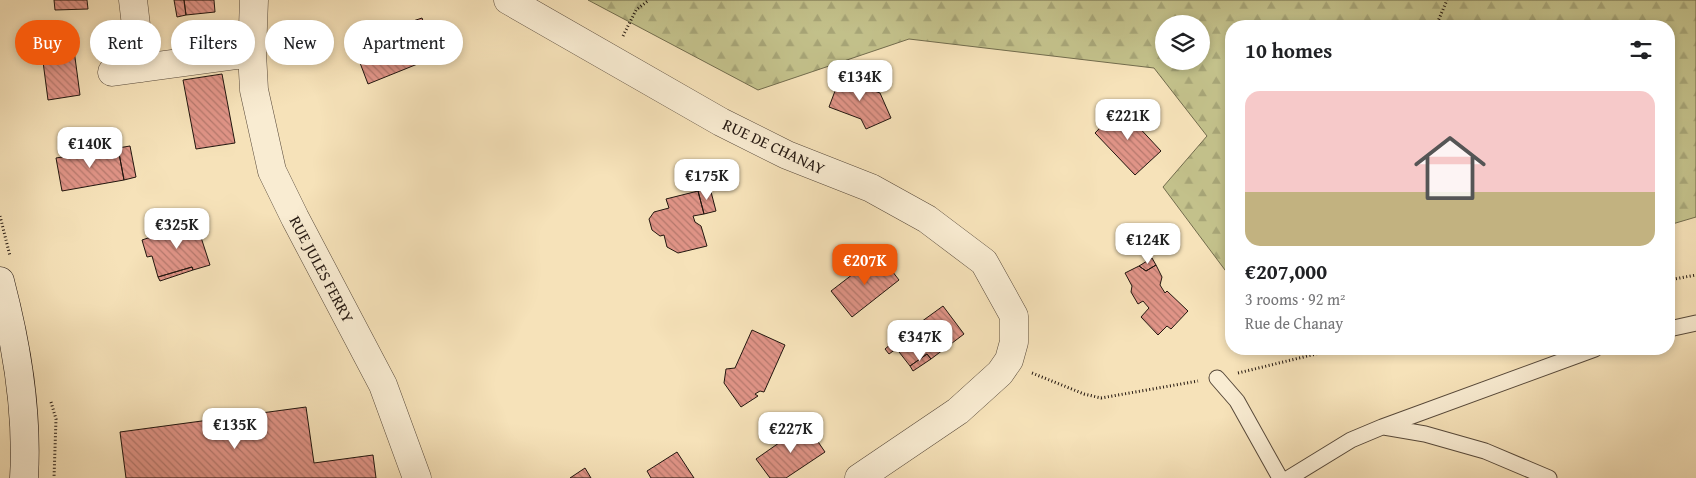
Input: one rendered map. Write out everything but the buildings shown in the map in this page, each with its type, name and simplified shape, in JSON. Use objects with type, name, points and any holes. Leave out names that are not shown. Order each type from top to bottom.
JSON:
[{"type":"street","points":[[133,0],[141,68]]},
{"type":"street","name":"RUE JULES FERRY","points":[[253,20],[254,0]]},
{"type":"street","name":"RUE DE CHANAY","points":[[508,0],[729,126],[788,155],[872,188],[927,219],[984,262],[1014,316],[1014,342],[1009,360],[1000,373]]},
{"type":"street","points":[[112,72],[171,64]]},
{"type":"street","name":"RUE JULES FERRY","points":[[253,65],[254,90],[272,171],[383,385],[417,478]]},
{"type":"street","points":[[0,281],[17,357],[24,409],[26,448],[24,478]]},
{"type":"street","points":[[859,478],[958,411],[1000,373]]},
{"type":"lane","points":[[1675,328],[1696,323]]},
{"type":"lane","points":[[1289,478],[1351,440],[1579,355]]},
{"type":"lane","points":[[1217,378],[1237,401],[1280,478]]},
{"type":"lane","points":[[1382,427],[1425,434],[1486,451],[1549,478]]},
{"type":"path","points":[[614,60],[636,10],[649,0]]},
{"type":"path","points":[[1438,20],[1446,0]]},
{"type":"path","points":[[1675,279],[1696,275]]},
{"type":"path","points":[[1000,373],[1025,370],[1084,394],[1101,398],[1217,378],[1311,355]]},
{"type":"green space","points":[[588,0],[1696,0],[1696,217],[1675,223],[1675,20],[1225,20],[1225,270],[1163,187],[1207,136],[1156,70],[1210,70],[1210,15],[1155,15],[1155,69],[909,39],[758,90]]}]
